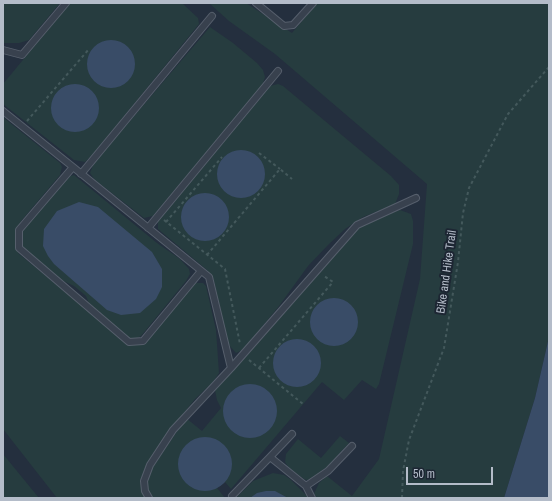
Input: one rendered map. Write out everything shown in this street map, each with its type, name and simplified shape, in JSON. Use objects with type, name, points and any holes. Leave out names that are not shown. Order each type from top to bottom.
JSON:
[{"type":"lane","points":[[3,50],[22,55],[66,3]]},
{"type":"lane","points":[[256,3],[284,26],[293,25],[313,3]]},
{"type":"lane","points":[[81,174],[212,16]]},
{"type":"lane","points":[[148,228],[278,71]]},
{"type":"lane","points":[[3,111],[209,277],[231,368]]},
{"type":"lane","points":[[73,167],[19,230],[18,248],[129,342],[143,341],[201,271]]},
{"type":"lane","points":[[149,498],[145,490],[144,481],[150,465],[173,430],[231,368],[357,225],[416,198]]},
{"type":"lane","points":[[232,496],[292,434]]},
{"type":"lane","points":[[306,486],[328,471],[352,446]]},
{"type":"lane","points":[[270,457],[306,486],[312,498]]},
{"type":"path","points":[[23,127],[88,49]]},
{"type":"path","name":"Bike and Hike Trail","points":[[402,498],[403,471],[409,440],[439,362],[447,334],[458,262],[463,213],[469,188],[508,114],[549,67]]},
{"type":"path","points":[[259,153],[292,179]]},
{"type":"path","points":[[166,222],[222,157]]},
{"type":"path","points":[[207,255],[280,169]]},
{"type":"path","points":[[159,216],[225,269],[242,355],[303,404]]},
{"type":"path","points":[[259,368],[333,282],[317,270]]},
{"type":"green space","points":[[3,3],[60,3],[29,40],[19,43],[4,43]]},
{"type":"green space","points":[[70,3],[182,3],[198,18],[199,24],[95,152],[85,162],[74,160],[3,104],[3,84]]},
{"type":"green space","points":[[209,3],[246,3],[292,33],[317,3],[549,3],[549,337],[535,398],[504,498],[317,498],[314,494],[319,483],[327,476],[352,496],[379,459],[420,279],[427,184],[275,54],[229,21]]},
{"type":"green space","points":[[210,27],[233,43],[257,63],[263,70],[265,77],[262,86],[153,216],[144,218],[95,180],[90,173],[94,163]]},
{"type":"green space","points":[[278,84],[283,86],[391,176],[399,185],[399,194],[395,204],[363,217],[345,229],[328,245],[308,266],[279,306],[244,349],[236,353],[228,344],[214,281],[207,270],[158,229],[158,220],[270,86]]},
{"type":"green space","points":[[4,118],[60,163],[62,167],[60,175],[22,220],[15,231],[16,248],[19,254],[127,342],[140,343],[195,283],[203,283],[206,286],[216,330],[219,373],[213,382],[195,399],[171,429],[145,471],[140,481],[145,498],[57,498],[3,429]]},
{"type":"green space","points":[[74,175],[157,243],[180,259],[189,269],[190,274],[186,281],[141,336],[137,338],[129,338],[90,306],[86,296],[74,286],[57,278],[25,251],[20,241],[23,229],[67,177]]},
{"type":"green space","points":[[400,210],[411,214],[413,221],[413,244],[379,384],[376,389],[362,380],[344,400],[322,382],[231,489],[225,482],[217,488],[225,498],[152,498],[147,486],[150,471],[186,418],[202,431],[221,408],[217,400],[215,390],[353,230],[371,220]]},
{"type":"green space","points":[[340,436],[349,443],[329,465],[310,481],[304,479],[289,468],[285,462],[286,454],[298,439],[321,458]]},
{"type":"green space","points":[[3,454],[39,498],[3,498]]},
{"type":"green space","points":[[273,473],[284,475],[290,479],[309,498],[236,498],[253,481]]},
{"type":"water","points":[[111,40],[120,42],[128,47],[133,55],[135,64],[133,73],[128,81],[120,86],[111,88],[102,86],[94,81],[89,73],[87,64],[89,55],[94,47],[102,42]]},
{"type":"water","points":[[75,84],[84,86],[92,91],[97,99],[99,108],[97,117],[92,125],[84,130],[75,132],[66,130],[58,125],[53,117],[51,108],[53,99],[58,91],[66,86]]},
{"type":"water","points":[[241,150],[250,152],[258,157],[263,165],[265,174],[263,183],[258,191],[250,196],[241,198],[232,196],[224,191],[219,183],[217,174],[219,165],[224,157],[232,152]]},
{"type":"water","points":[[205,193],[214,195],[222,200],[227,208],[229,217],[227,226],[222,234],[214,239],[205,241],[196,239],[188,234],[183,226],[181,217],[183,208],[188,200],[196,195]]},
{"type":"water","points":[[79,202],[98,207],[152,252],[162,269],[162,287],[156,299],[140,313],[121,315],[107,310],[54,264],[48,256],[43,246],[44,229],[57,211]]},
{"type":"water","points":[[334,298],[343,300],[351,305],[356,313],[358,322],[356,331],[351,339],[343,344],[334,346],[325,344],[317,339],[312,331],[310,322],[312,313],[317,305],[325,300]]},
{"type":"water","points":[[549,337],[549,498],[504,498],[535,398]]},
{"type":"water","points":[[297,339],[306,341],[314,346],[319,354],[321,363],[319,372],[314,380],[306,385],[297,387],[288,385],[280,380],[275,372],[273,363],[275,354],[280,346],[288,341]]},
{"type":"water","points":[[245,384],[255,384],[265,388],[273,396],[277,406],[277,416],[273,426],[265,434],[255,438],[245,438],[235,434],[227,426],[223,416],[223,406],[227,396],[235,388]]},
{"type":"water","points":[[200,437],[210,437],[220,441],[228,449],[232,459],[232,469],[228,479],[220,487],[210,491],[200,491],[190,487],[182,479],[178,469],[178,459],[182,449],[190,441]]},
{"type":"water","points":[[275,491],[288,498],[250,498],[257,493]]}]
